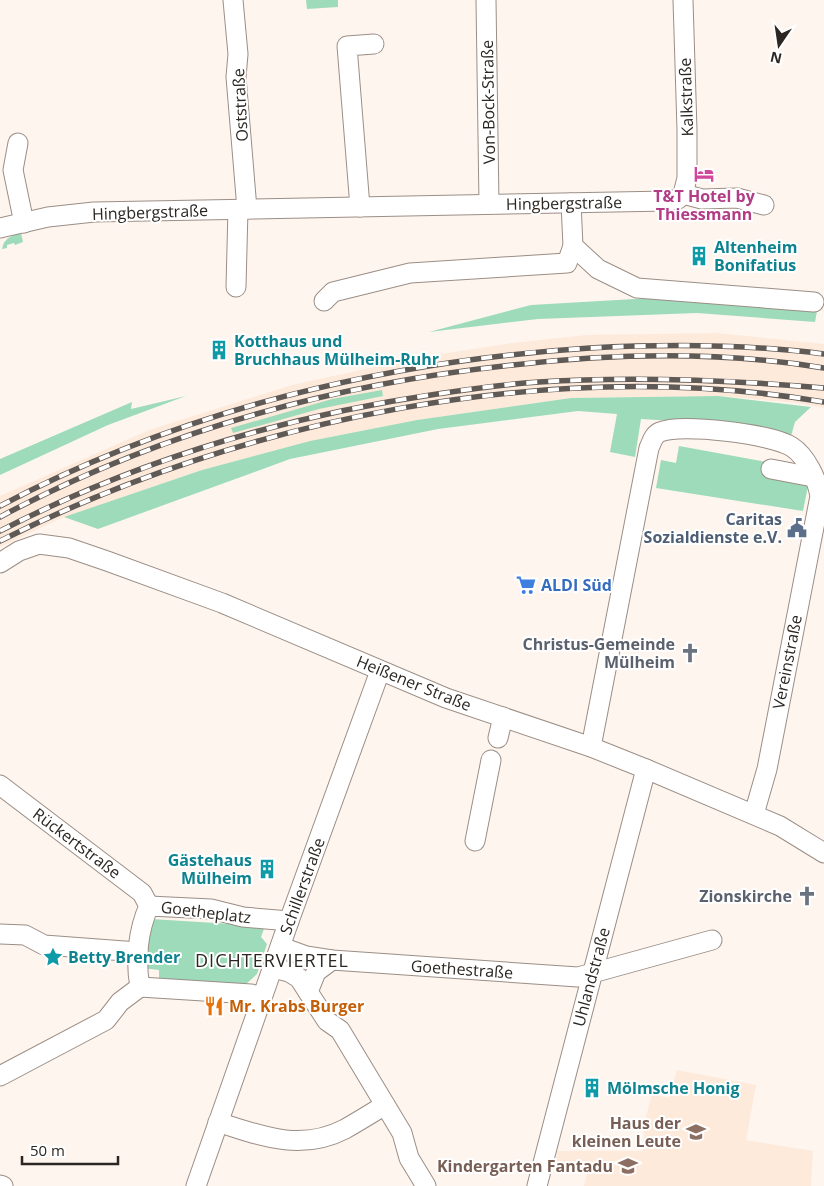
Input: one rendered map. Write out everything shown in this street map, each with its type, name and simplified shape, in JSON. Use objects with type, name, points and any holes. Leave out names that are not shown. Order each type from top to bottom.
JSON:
[{"type":"street","name":"Oststraße","points":[[234,0],[238,54],[236,77],[243,209],[236,287]]},
{"type":"street","name":"Von-Bock-Straße","points":[[486,0],[489,204]]},
{"type":"street","name":"Kalkstraße","points":[[683,0],[687,178],[683,194]]},
{"type":"street","points":[[360,207],[347,46],[374,44]]},
{"type":"street","points":[[18,144],[13,170],[24,222]]},
{"type":"street","name":"Hingbergstraße","points":[[0,228],[48,217],[94,212],[668,201],[678,199],[683,194],[702,198],[737,198],[764,205]]},
{"type":"street","points":[[324,301],[333,292],[410,273],[567,263],[573,246],[572,202]]},
{"type":"street","points":[[573,246],[598,269],[637,288],[814,302]]},
{"type":"street","name":"Vereinstraße","points":[[591,747],[653,438],[658,433],[667,431],[722,430],[782,442],[792,447],[799,454],[813,477],[820,496],[767,769],[754,814]]},
{"type":"street","points":[[771,469],[813,477]]},
{"type":"street","name":"Heißener Straße","points":[[0,563],[28,547],[46,545],[70,548],[222,603],[446,698],[591,747],[646,769],[780,826],[824,854]]},
{"type":"street","name":"Schillerstraße","points":[[196,1186],[289,921],[380,671]]},
{"type":"street","points":[[498,738],[504,717]]},
{"type":"street","points":[[475,841],[491,760]]},
{"type":"street","name":"Uhlandstraße","points":[[537,1186],[646,769]]},
{"type":"street","name":"Rückertstraße","points":[[0,785],[142,893],[149,906]]},
{"type":"street","name":"Goetheplatz","points":[[140,987],[137,971],[138,952],[142,922],[149,906],[211,909],[243,917],[289,921]]},
{"type":"street","points":[[0,934],[25,936],[44,945],[138,952]]},
{"type":"street","name":"Goethestraße","points":[[281,947],[306,956],[332,960],[578,977],[712,940]]},
{"type":"street","points":[[308,992],[316,972],[332,960]]},
{"type":"street","points":[[273,968],[288,972],[299,978],[327,1022],[340,1030],[402,1133],[409,1158],[426,1186]]},
{"type":"street","points":[[0,1076],[106,1020],[120,1002],[140,987],[251,994],[262,997]]},
{"type":"street","points":[[218,1122],[265,1138],[289,1141],[310,1139],[328,1136],[344,1129],[385,1105]]},
{"type":"shaded area","points":[[717,333],[824,344],[824,408],[797,403],[718,396],[571,398],[417,420],[310,441],[202,470],[64,517],[0,547],[0,496],[149,430],[292,385],[416,358],[512,343],[587,335]]},
{"type":"shaded area","name":"Haus der kleinen Leute","points":[[677,1070],[756,1085],[746,1140],[813,1151],[811,1186],[584,1186],[588,1170],[556,1161],[557,1151],[643,1151],[644,1124],[652,1094],[669,1098]]},
{"type":"green space","points":[[306,0],[338,0],[338,7],[307,9]]},
{"type":"green space","points":[[21,233],[23,242],[7,245],[7,248],[2,249],[4,242],[8,238]]},
{"type":"green space","points":[[652,298],[817,311],[815,322],[697,313],[538,319],[429,332],[531,305]]},
{"type":"green space","points":[[382,390],[383,396],[319,409],[233,433],[231,428],[332,399]]},
{"type":"green space","points":[[186,396],[108,425],[0,475],[0,459],[132,402],[131,409]]},
{"type":"green space","points":[[718,396],[811,407],[795,422],[791,436],[724,424],[641,419],[635,457],[610,452],[617,414],[578,411],[438,429],[290,459],[98,529],[64,517],[202,470],[310,441],[417,420],[571,398]]},
{"type":"green space","points":[[679,446],[799,468],[808,486],[803,511],[656,488],[661,460],[676,463]]},
{"type":"green space","points":[[151,919],[265,926],[261,937],[267,944],[257,974],[245,985],[159,980],[159,970],[141,968]]},
{"type":"railway","points":[[0,506],[69,472],[140,443],[213,417],[286,396],[361,378],[513,355],[590,348],[707,346],[766,348],[824,354]]},
{"type":"railway","points":[[0,517],[60,487],[122,460],[185,437],[249,416],[314,399],[380,385],[513,365],[630,356],[708,356],[785,362],[824,368]]},
{"type":"railway","points":[[0,531],[104,483],[213,444],[324,415],[380,403],[488,387],[575,380],[682,380],[824,388]]},
{"type":"railway","points":[[0,541],[94,498],[193,461],[296,431],[402,408],[508,393],[615,387],[721,390],[824,402]]},
{"type":"place","name":"T&T Hotel by Thiessmann","points":[[704,174]]},
{"type":"place","name":"Altenheim Bonifatius","points":[[699,256]]},
{"type":"place","name":"Kotthaus und Bruchhaus Mülheim-Ruhr","points":[[219,350]]},
{"type":"place","name":"Caritas Sozialdienste e.V.","points":[[797,528]]},
{"type":"place","name":"ALDI Süd","points":[[526,585]]},
{"type":"place","name":"Christus-Gemeinde Mülheim","points":[[690,653]]},
{"type":"place","name":"Gästehaus Mülheim","points":[[267,869]]},
{"type":"place","name":"Zionskirche","points":[[807,896]]},
{"type":"place","name":"Betty Brender","points":[[53,957]]},
{"type":"place","name":"Mr. Krabs Burger","points":[[214,1006]]},
{"type":"place","name":"Mölmsche Honig","points":[[592,1088]]},
{"type":"place","name":"Haus der kleinen Leute","points":[[696,1132]]},
{"type":"place","name":"Kindergarten Fantadu","points":[[628,1166]]},
{"type":"district","name":"DICHTERVIERTEL","points":[[272,960]]}]
